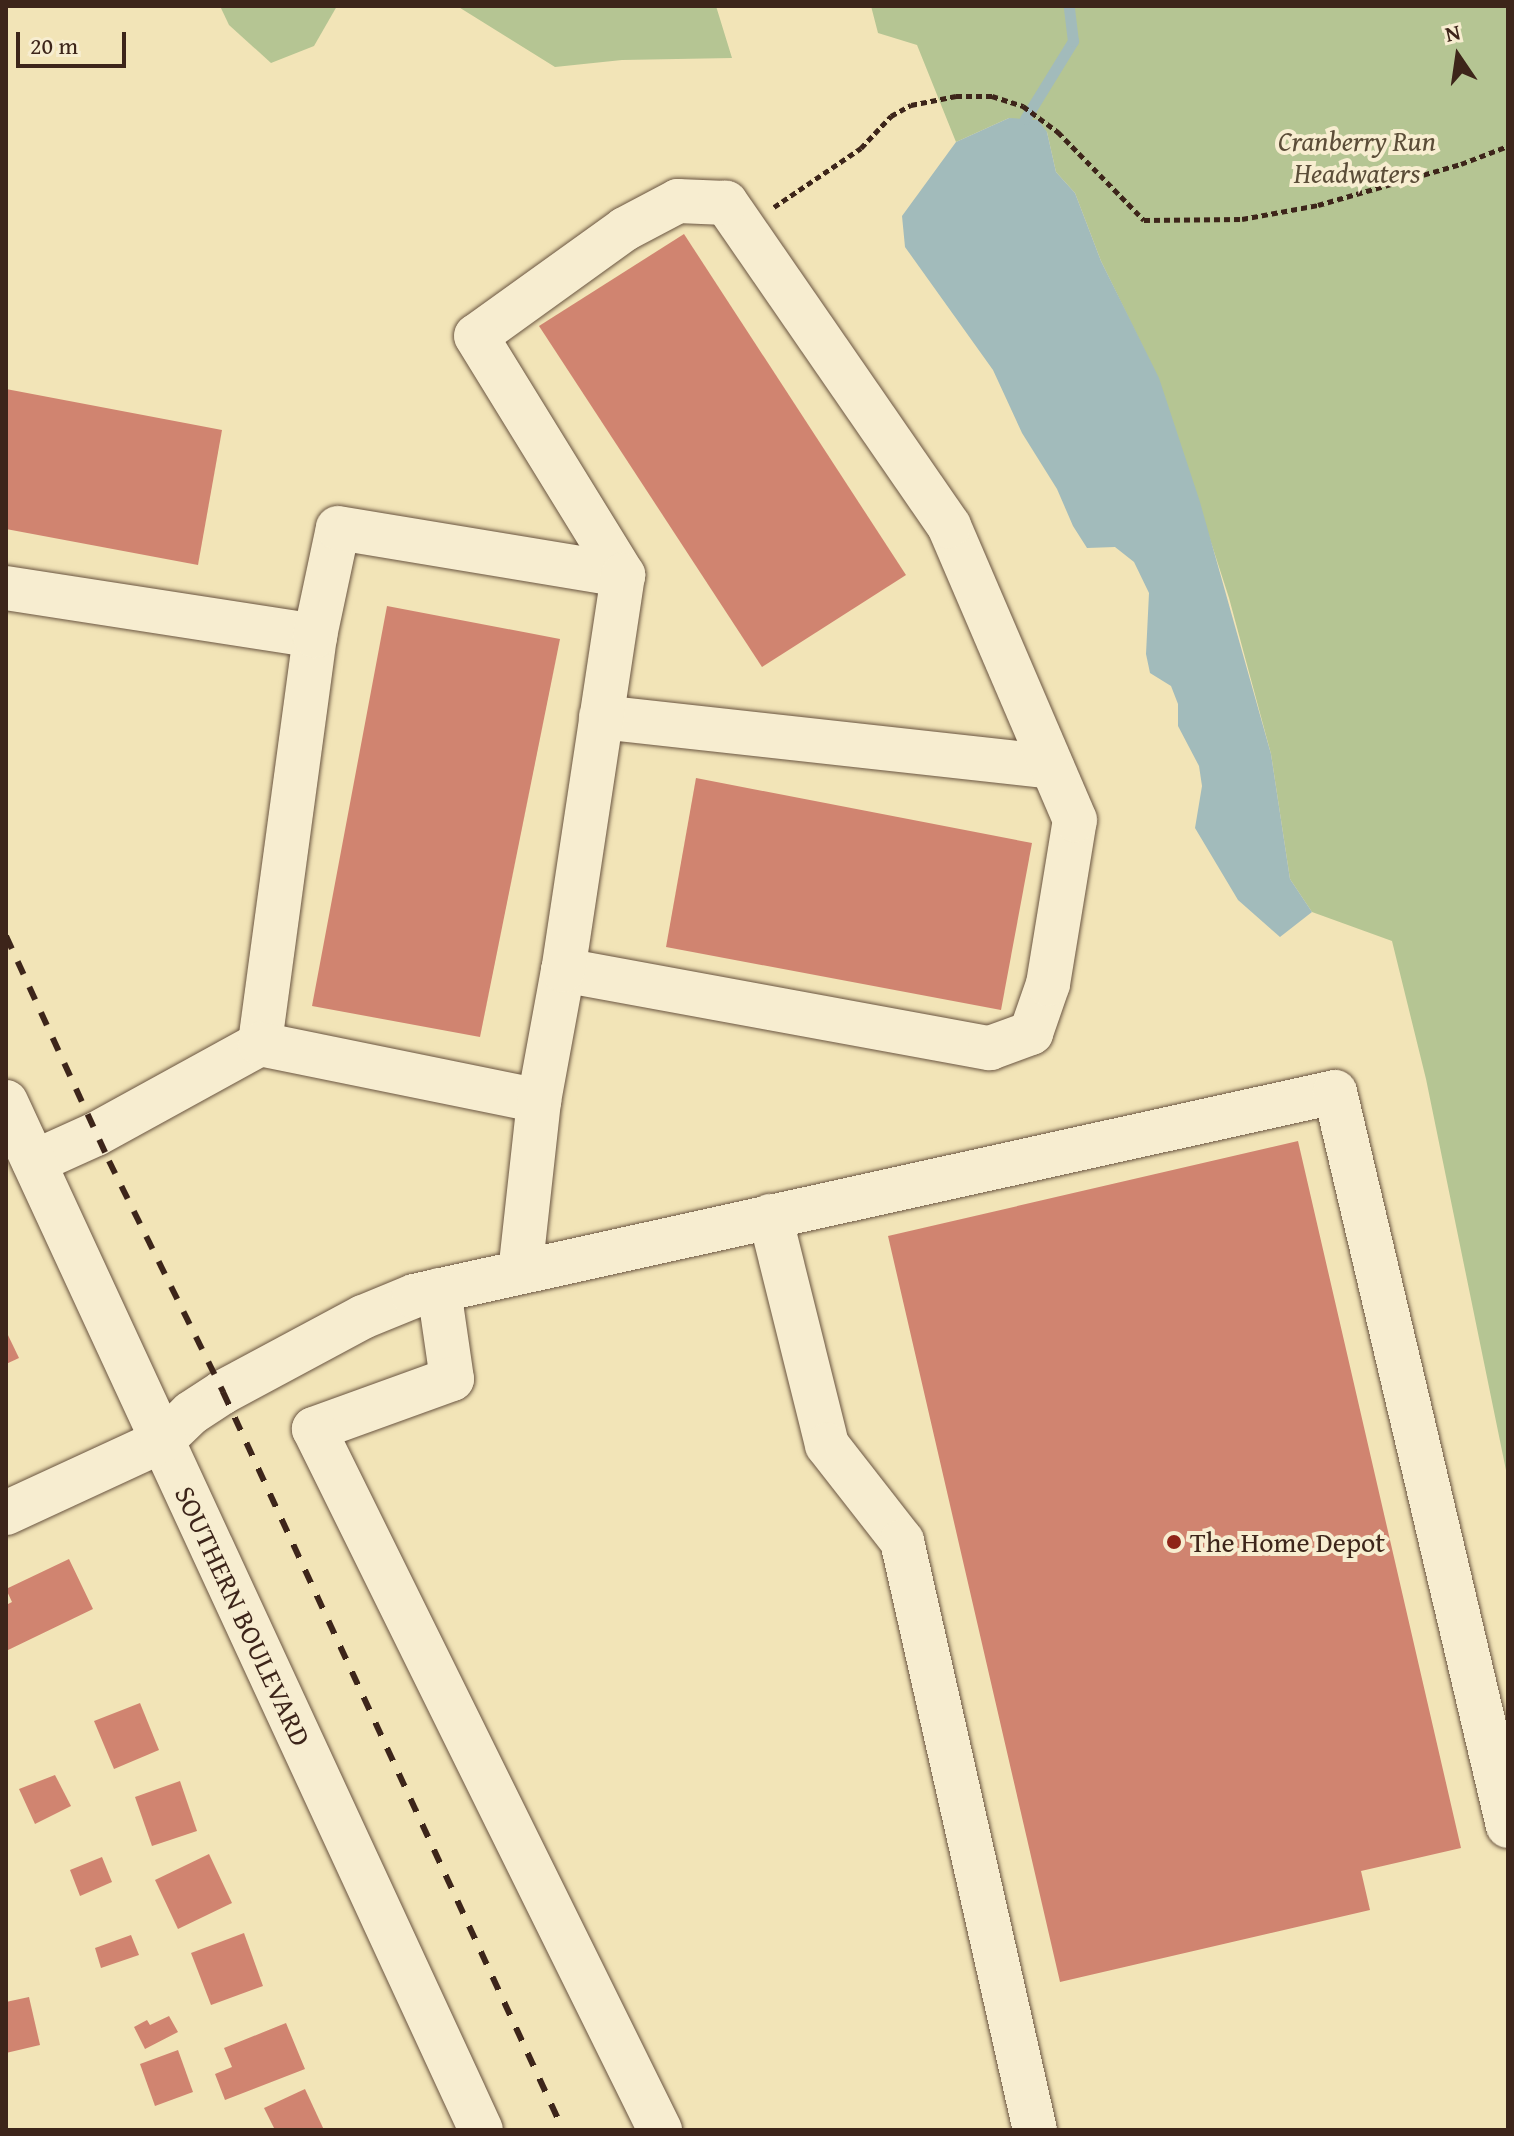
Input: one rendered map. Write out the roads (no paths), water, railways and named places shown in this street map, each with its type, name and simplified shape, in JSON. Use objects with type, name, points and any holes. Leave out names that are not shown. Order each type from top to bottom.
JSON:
[{"type":"street","points":[[520,1272],[539,1101],[563,970],[623,575],[476,336],[625,229],[678,201],[726,203],[949,526],[1075,820],[1048,984],[1031,1033],[990,1048],[563,970]]},
{"type":"street","points":[[260,1044],[315,636],[338,528],[623,575]]},
{"type":"street","points":[[6,588],[315,636]]},
{"type":"street","points":[[601,717],[1051,767]]},
{"type":"street","points":[[34,1162],[96,1134],[260,1044],[539,1101]]},
{"type":"street","points":[[6,1513],[162,1441],[191,1413],[223,1392],[363,1317],[414,1296],[1335,1092],[1508,1826]]},
{"type":"street","name":"SOUTHERN BOULEVARD","points":[[6,1102],[481,2130]]},
{"type":"street","points":[[770,1216],[827,1445],[902,1541],[1035,2130]]},
{"type":"street","points":[[439,1290],[452,1379],[314,1429],[660,2130]]},
{"type":"water","points":[[1009,118],[1038,120],[1047,132],[1056,172],[1075,193],[1101,261],[1159,378],[1200,502],[1271,754],[1290,879],[1312,912],[1280,937],[1238,900],[1195,828],[1202,786],[1199,766],[1178,726],[1178,704],[1171,686],[1150,673],[1146,654],[1149,593],[1134,562],[1115,547],[1087,548],[1073,526],[1057,489],[1022,433],[993,370],[905,247],[902,216],[956,142]]},
{"type":"waterway","points":[[1025,119],[1073,41],[1069,6]]},
{"type":"railway","points":[[6,936],[109,1161],[223,1392],[563,2130]]},
{"type":"place","name":"The Home Depot","points":[[1174,1542]]},
{"type":"park label","name":"Cranberry Run Headwaters","points":[[1357,157]]}]
